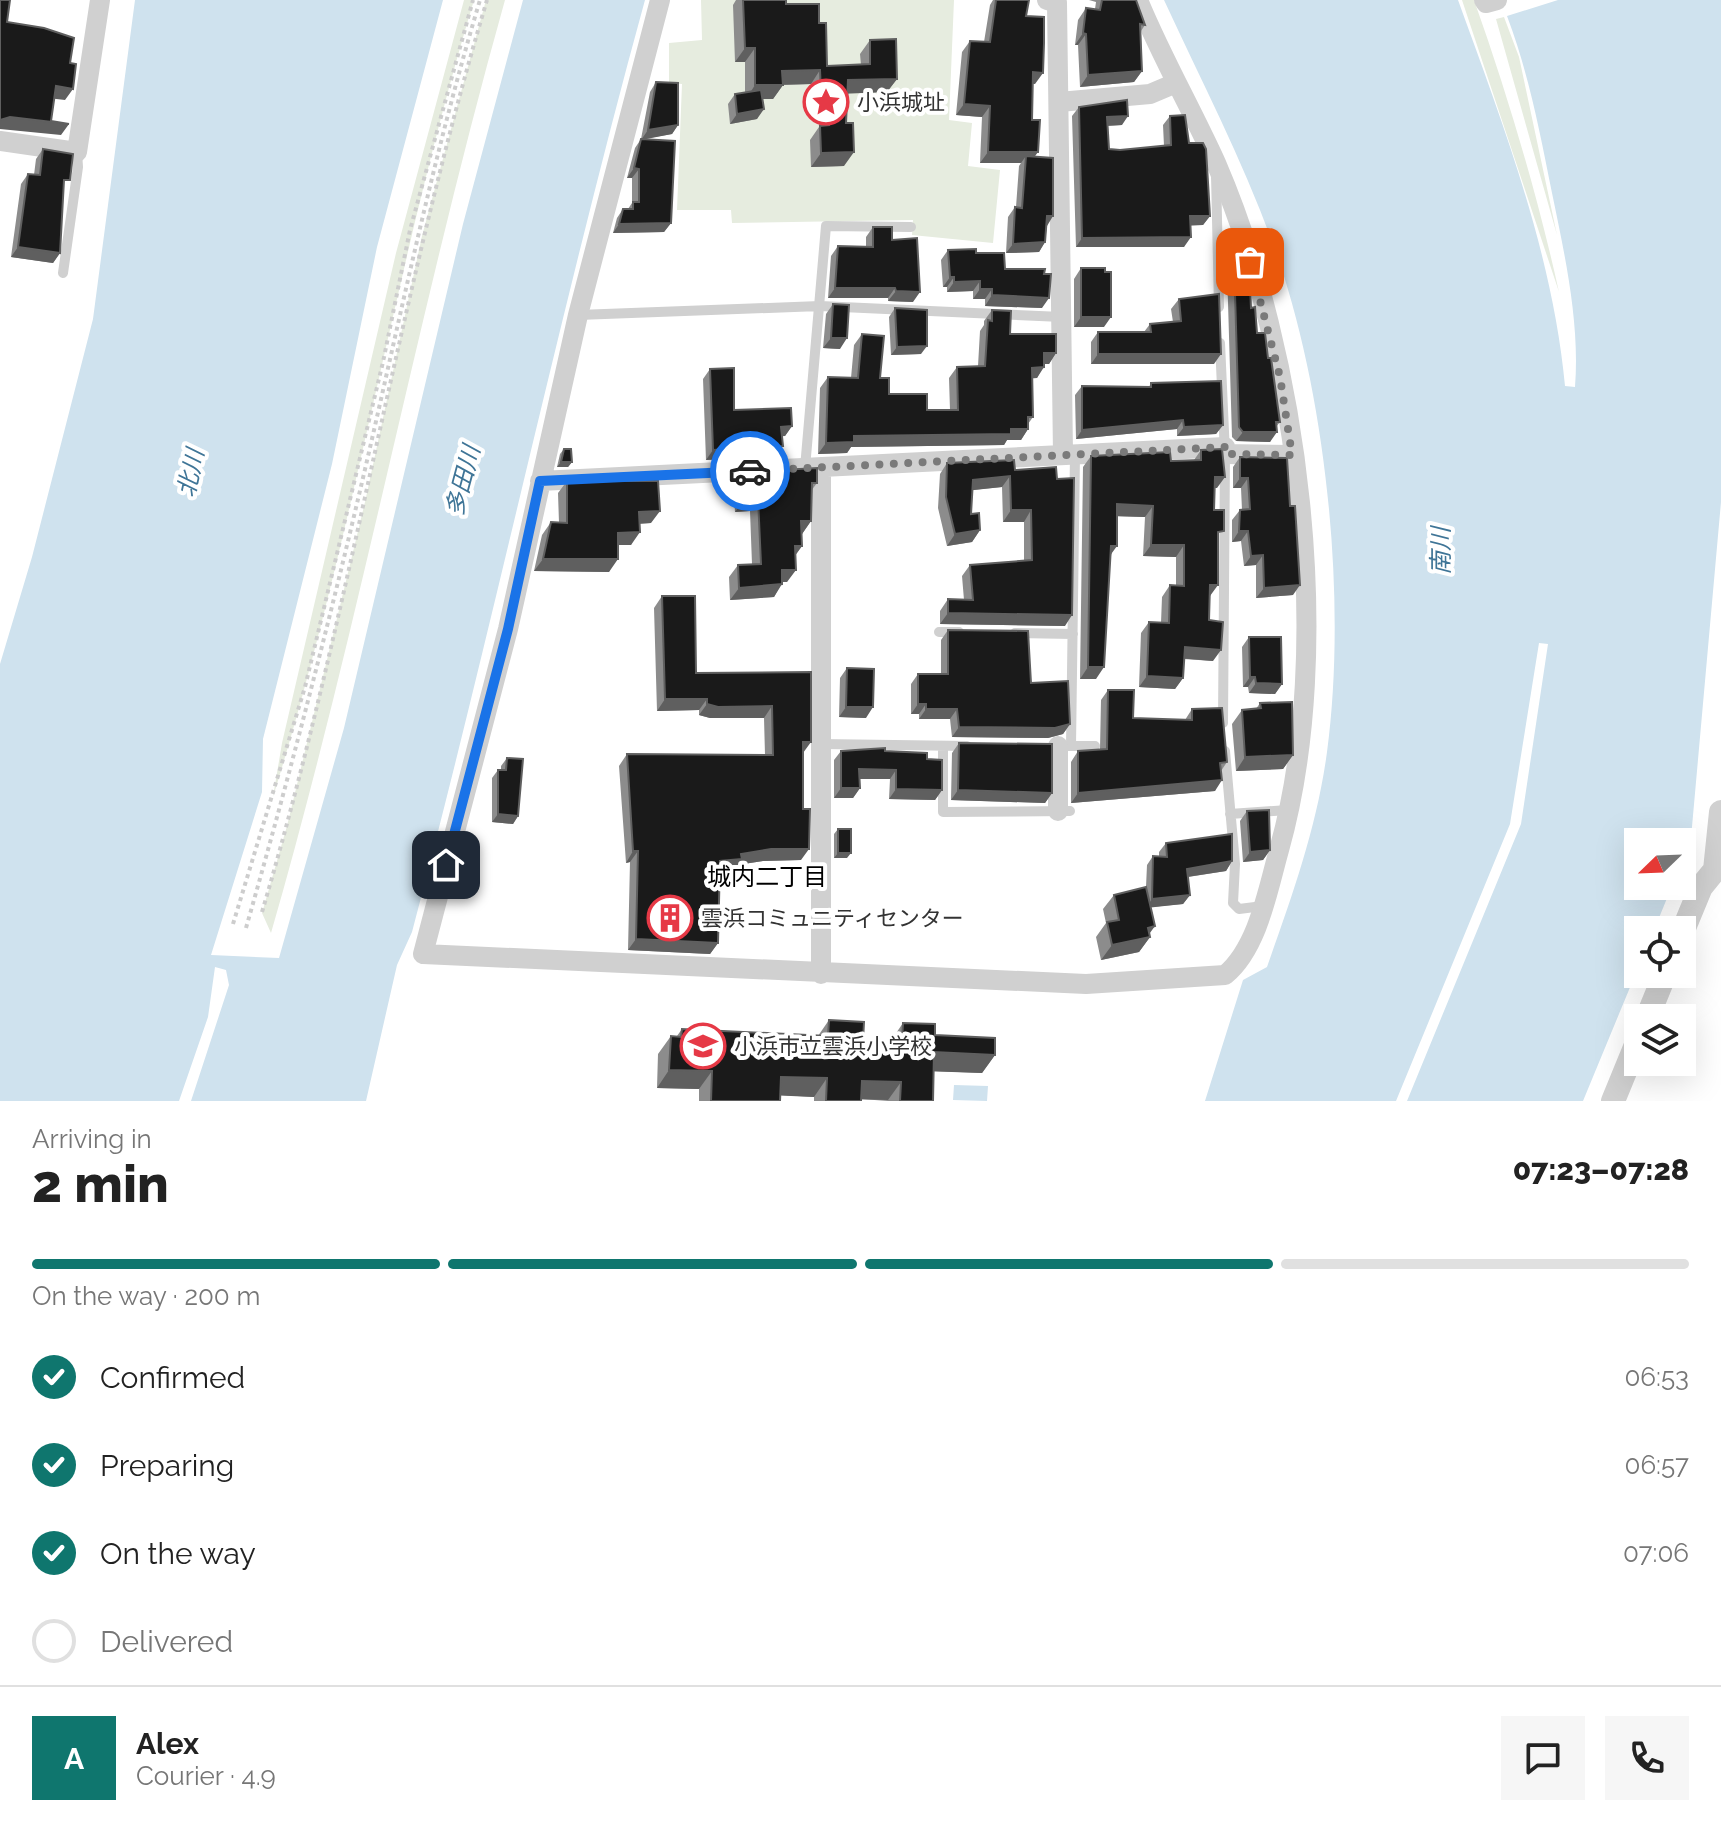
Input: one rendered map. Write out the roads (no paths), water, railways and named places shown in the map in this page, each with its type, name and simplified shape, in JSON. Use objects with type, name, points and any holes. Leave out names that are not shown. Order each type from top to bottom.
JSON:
[{"type":"street","points":[[0,141],[77,152],[100,0]]},
{"type":"street","points":[[660,0],[578,315],[508,629],[423,954],[1086,984],[1225,975],[1239,964],[1263,906],[1290,810],[1304,729],[1307,669],[1303,542],[1292,455],[1267,322],[1216,165],[1138,0]]},
{"type":"street","points":[[1047,0],[1057,3],[1062,317],[1069,454]]},
{"type":"street","points":[[1484,0],[1486,3],[1497,0]]},
{"type":"street","points":[[1059,102],[1150,94],[1176,83]]},
{"type":"street","points":[[540,481],[1069,454],[1225,451],[1292,455]]},
{"type":"street","points":[[813,468],[821,744],[821,974]]},
{"type":"street","points":[[1058,746],[1064,811]]},
{"type":"street","points":[[1689,916],[1701,887],[1718,870],[1721,812]]},
{"type":"street","points":[[1613,1101],[1624,1074]]},
{"type":"lane","points":[[63,273],[78,167],[77,152]]},
{"type":"lane","points":[[1216,165],[1214,201],[1225,451],[1223,713],[1235,864],[1233,903],[1239,909],[1263,906]]},
{"type":"lane","points":[[813,468],[817,308],[826,226],[911,227]]},
{"type":"lane","points":[[578,315],[817,308],[1062,317]]},
{"type":"lane","points":[[1069,454],[1073,634],[1058,746],[1095,746]]},
{"type":"lane","points":[[939,632],[969,633]]},
{"type":"lane","points":[[999,633],[1073,634]]},
{"type":"lane","points":[[821,744],[986,746]]},
{"type":"lane","points":[[943,746],[943,812],[1064,811]]},
{"type":"lane","points":[[1230,814],[1290,810]]},
{"type":"water","points":[[135,0],[443,0],[377,247],[332,464],[263,739],[262,792],[211,955],[279,958],[344,728],[463,224],[523,0],[645,0],[584,232],[442,816],[412,932],[397,965],[366,1101],[0,1101],[0,664],[32,557],[93,319]]},
{"type":"water","name":"南川","points":[[1164,0],[1458,0],[1538,239],[1559,337],[1565,386],[1575,387],[1575,339],[1566,265],[1533,104],[1507,16],[1558,0],[1721,0],[1721,502],[1692,828],[1624,828],[1624,900],[1666,900],[1660,916],[1624,916],[1624,988],[1630,988],[1583,1101],[1205,1101],[1243,980],[1267,967],[1310,834],[1327,752],[1335,632],[1328,504],[1310,377],[1279,261],[1225,129]]},
{"type":"water","points":[[954,1085],[988,1086],[987,1101],[953,1100]]},
{"type":"place","name":"小浜城址","points":[[826,102]]},
{"type":"place","name":"雲浜コミュニティセンター","points":[[670,918]]},
{"type":"place","name":"小浜市立雲浜小学校","points":[[703,1046]]},
{"type":"district","name":"城内二丁目","points":[[767,877]]},
{"type":"water label","name":"北川","points":[[191,473]]},
{"type":"water label","name":"多田川","points":[[463,481]]}]
